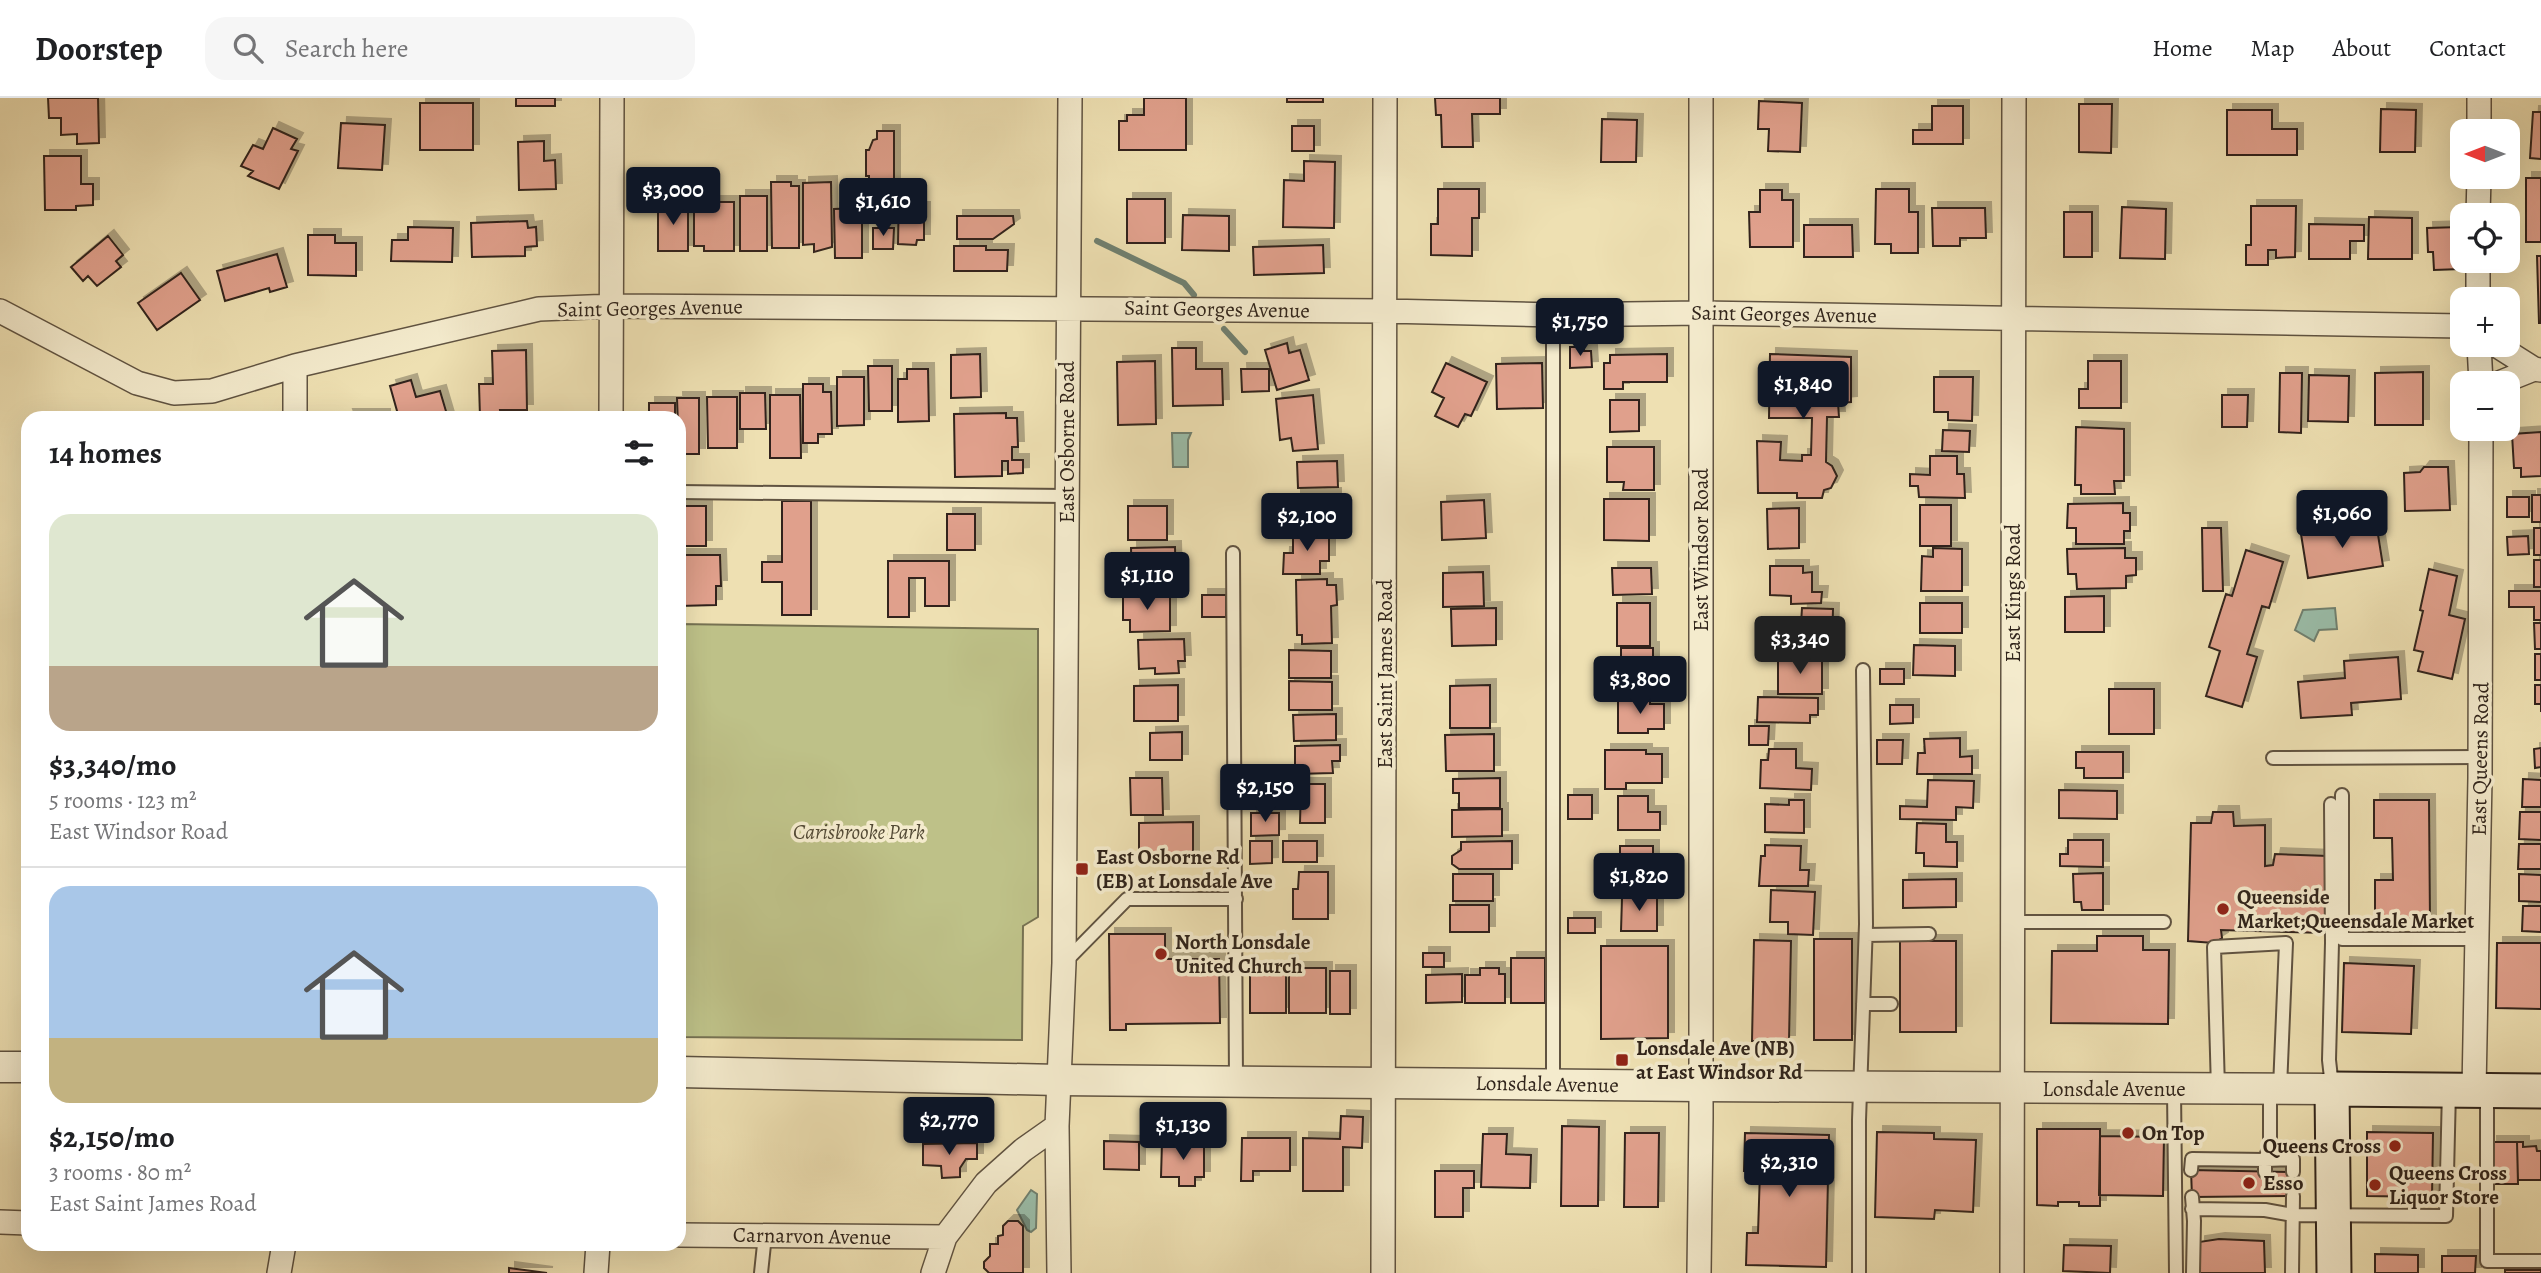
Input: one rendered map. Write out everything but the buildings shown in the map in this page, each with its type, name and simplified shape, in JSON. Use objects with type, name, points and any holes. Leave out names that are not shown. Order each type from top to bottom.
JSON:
[{"type":"main road","name":"Lonsdale Avenue","points":[[2332,1089],[2541,1091]]},
{"type":"main road","points":[[2332,1089],[2334,1273]]},
{"type":"street","points":[[611,411],[612,98]]},
{"type":"street","name":"East Osborne Road","points":[[1059,1273],[1057,1126],[1064,964],[1070,98]]},
{"type":"street","name":"East Saint James Road","points":[[1383,1273],[1385,98]]},
{"type":"street","name":"East Windsor Road","points":[[1699,1273],[1701,98]]},
{"type":"street","name":"East Kings Road","points":[[2012,1273],[2014,98]]},
{"type":"street","points":[[2479,98],[2479,119]]},
{"type":"street","name":"Saint Georges Avenue","points":[[0,311],[137,383],[174,393],[212,391],[295,366],[539,309],[612,306],[1385,311],[1553,315],[1700,313],[2450,326]]},
{"type":"street","points":[[2518,357],[2538,369]]},
{"type":"street","points":[[295,366],[295,411]]},
{"type":"street","points":[[2520,375],[2538,369]]},
{"type":"street","name":"East Queens Road","points":[[2470,1090],[2477,939],[2481,441]]},
{"type":"street","points":[[0,1067],[21,1067]]},
{"type":"street","name":"Lonsdale Avenue","points":[[686,1072],[1059,1080],[2174,1090],[2332,1089]]},
{"type":"street","points":[[933,1273],[945,1237],[986,1184],[1023,1150],[1057,1126]]},
{"type":"street","points":[[0,1222],[21,1223]]},
{"type":"street","name":"Carnarvon Avenue","points":[[686,1235],[945,1237]]},
{"type":"street","points":[[279,1273],[283,1251]]},
{"type":"street","points":[[596,1273],[598,1251]]},
{"type":"lane","points":[[1553,315],[1553,1083]]},
{"type":"lane","points":[[686,492],[1067,496]]},
{"type":"lane","points":[[1233,553],[1236,1081]]},
{"type":"lane","points":[[1859,1273],[1860,1087],[1866,934],[1863,670]]},
{"type":"lane","points":[[2273,758],[2480,757]]},
{"type":"lane","points":[[2332,1089],[2329,1060],[2336,800],[2342,939],[2477,939]]},
{"type":"lane","points":[[1064,964],[1127,899],[1236,899]]},
{"type":"lane","points":[[2013,922],[2164,922]]},
{"type":"lane","points":[[1866,934],[1929,934]]},
{"type":"lane","points":[[2218,1089],[2214,947],[2286,943],[2270,1145],[2265,1166]]},
{"type":"lane","points":[[1863,1004],[1891,1004]]},
{"type":"lane","points":[[2174,1090],[2176,1273]]},
{"type":"lane","points":[[2193,1273],[2192,1203],[2265,1203],[2293,1215],[2446,1216],[2470,1090]]},
{"type":"lane","points":[[2470,1090],[2487,1261],[2541,1262]]},
{"type":"lane","points":[[2192,1164],[2265,1166],[2293,1159],[2293,1172]]},
{"type":"lane","points":[[2292,1273],[2293,1196]]},
{"type":"lane","points":[[761,1273],[765,1235]]},
{"type":"green space","name":"Carisbrooke Park","points":[[686,624],[1038,629],[1038,917],[1023,926],[1022,1040],[686,1037]]},
{"type":"shaded area","points":[[1172,433],[1191,433],[1188,440],[1188,467],[1173,467]]},
{"type":"shaded area","points":[[2335,608],[2337,629],[2319,630],[2314,641],[2295,630],[2303,610]]},
{"type":"shaded area","points":[[1031,1190],[1037,1194],[1036,1228],[1031,1232],[1027,1230],[1017,1210]]},
{"type":"waterway","points":[[1097,241],[1184,283],[1194,295]]},
{"type":"waterway","points":[[1224,329],[1245,352]]},
{"type":"place","name":"East Osborne Rd (EB) at Lonsdale Ave","points":[[1082,869]]},
{"type":"place","name":"Queenside Market;Queensdale Market","points":[[2223,909]]},
{"type":"place","name":"North Lonsdale United Church","points":[[1161,954]]},
{"type":"place","name":"Lonsdale Ave (NB) at East Windsor Rd","points":[[1622,1060]]},
{"type":"place","name":"On Top","points":[[2128,1133]]},
{"type":"place","name":"Queens Cross","points":[[2395,1146]]},
{"type":"place","name":"Esso","points":[[2249,1183]]},
{"type":"place","name":"Queens Cross Liquor Store","points":[[2375,1185]]}]
